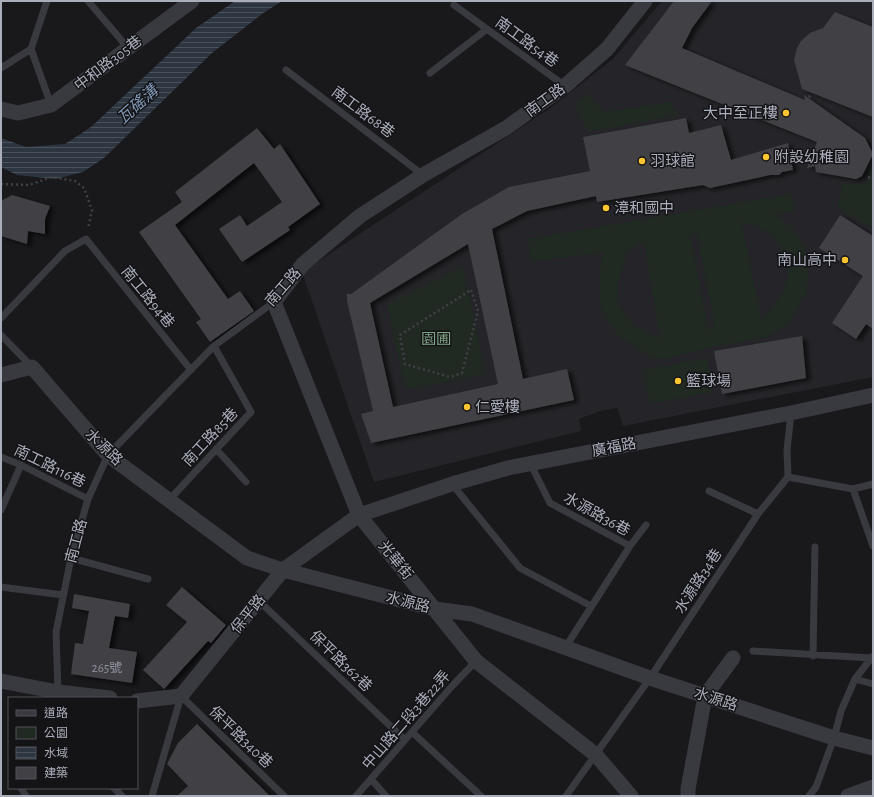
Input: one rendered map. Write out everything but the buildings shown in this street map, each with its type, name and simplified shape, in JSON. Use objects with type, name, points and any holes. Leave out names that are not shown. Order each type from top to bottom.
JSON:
[{"type":"street","name":"南工路","points":[[274,302],[303,264],[360,216],[423,175],[506,128],[565,86],[607,49],[644,1]]},
{"type":"street","name":"中和路305巷","points":[[1,109],[18,113],[51,105],[188,2]]},
{"type":"street","name":"光華街","points":[[274,302],[359,515],[476,661],[596,755],[630,796]]},
{"type":"street","points":[[1,375],[32,367]]},
{"type":"street","name":"水源路","points":[[32,367],[108,455],[247,558],[283,570],[435,609],[472,614],[650,678],[834,738],[873,748]]},
{"type":"street","name":"廣福路","points":[[359,515],[452,484],[508,468],[791,413],[873,395]]},
{"type":"street","name":"保平路","points":[[180,696],[283,570],[359,515]]},
{"type":"street","points":[[688,796],[705,696],[732,658]]},
{"type":"street","points":[[1,681],[59,695],[93,697]]},
{"type":"street","points":[[138,701],[180,696]]},
{"type":"street","points":[[848,796],[873,787]]},
{"type":"lane","points":[[46,1],[31,49],[51,105]]},
{"type":"lane","points":[[88,1],[128,48]]},
{"type":"lane","name":"南工路54巷","points":[[454,5],[565,86]]},
{"type":"lane","points":[[430,73],[486,29]]},
{"type":"lane","points":[[1,68],[31,49]]},
{"type":"lane","name":"南工路68巷","points":[[286,70],[423,175]]},
{"type":"lane","points":[[1,318],[65,251],[86,239]]},
{"type":"lane","name":"南工路94巷","points":[[86,239],[191,370]]},
{"type":"lane","name":"南工路","points":[[59,695],[56,632],[63,595],[71,558],[88,499],[108,455],[214,346],[274,302]]},
{"type":"lane","points":[[1,335],[32,367]]},
{"type":"lane","name":"南工路85巷","points":[[169,500],[251,412],[214,346]]},
{"type":"lane","points":[[791,413],[787,450],[788,477],[853,489],[873,484]]},
{"type":"lane","points":[[216,449],[246,482]]},
{"type":"lane","name":"南工路116巷","points":[[1,457],[21,465],[88,499]]},
{"type":"lane","name":"水源路36巷","points":[[530,463],[550,503],[630,546],[565,648]]},
{"type":"lane","points":[[1,510],[21,465]]},
{"type":"lane","name":"水源路34巷","points":[[566,796],[650,678],[758,514],[788,477]]},
{"type":"lane","points":[[452,484],[520,568],[591,606]]},
{"type":"lane","points":[[853,489],[873,546]]},
{"type":"lane","points":[[709,491],[758,514]]},
{"type":"lane","points":[[630,546],[646,526]]},
{"type":"lane","points":[[813,655],[815,547]]},
{"type":"lane","points":[[71,558],[148,579]]},
{"type":"lane","points":[[1,587],[63,595]]},
{"type":"lane","name":"保平路362巷","points":[[258,601],[405,740]]},
{"type":"lane","points":[[753,651],[872,657]]},
{"type":"lane","points":[[808,796],[816,787],[834,738],[841,711],[854,678],[872,657]]},
{"type":"lane","name":"中山路二段3巷22弄","points":[[356,796],[453,685],[476,661]]},
{"type":"lane","points":[[854,678],[873,684]]},
{"type":"lane","points":[[152,796],[180,696]]},
{"type":"lane","name":"保平路340巷","points":[[180,696],[284,796]]},
{"type":"lane","points":[[412,732],[481,796]]},
{"type":"lane","points":[[371,779],[386,796]]},
{"type":"path","points":[[807,102],[810,93]]},
{"type":"path","points":[[1,184],[29,185],[52,177],[75,181],[84,188],[92,210],[86,239]]},
{"type":"path","points":[[868,177],[873,179]]},
{"type":"path","points":[[471,290],[478,311],[462,373],[450,377],[405,364],[400,335],[471,290]]},
{"type":"shaded area","name":"漳和國中","points":[[662,1],[873,1],[873,377],[623,426],[617,408],[600,411],[579,419],[581,431],[374,482],[302,272],[549,109],[613,59]]},
{"type":"green space","points":[[590,94],[604,112],[671,102],[679,115],[588,132],[574,103]]},
{"type":"green space","points":[[873,166],[873,229],[837,208],[843,183],[865,184]]},
{"type":"green space","points":[[791,194],[795,211],[774,214],[792,227],[804,245],[808,260],[806,294],[791,321],[780,330],[767,337],[713,347],[666,359],[653,358],[620,338],[607,320],[600,305],[600,270],[604,252],[531,262],[528,239]],"holes":[[[742,223],[768,232],[779,247],[787,266],[788,278],[784,290],[774,305],[761,319]],[[697,233],[715,327],[708,329],[690,234]],[[644,242],[660,338],[632,323],[621,308],[617,295],[620,274],[628,252]]]},
{"type":"green space","name":"園圃","points":[[463,266],[485,374],[405,390],[387,304]]},
{"type":"green space","name":"籃球場","points":[[707,358],[713,392],[650,404],[643,370]]},
{"type":"water","name":"瓦磘溝","points":[[235,1],[282,1],[262,14],[212,53],[104,158],[83,172],[56,179],[17,175],[1,167],[1,138],[26,147],[65,144],[91,127],[196,28]]},
{"type":"place","name":"大中至正樓","points":[[786,113]]},
{"type":"place","name":"附設幼稚園","points":[[766,157]]},
{"type":"place","name":"羽球館","points":[[642,161]]},
{"type":"place","name":"漳和國中","points":[[606,208]]},
{"type":"place","name":"南山高中","points":[[845,260]]},
{"type":"place","name":"籃球場","points":[[678,381]]},
{"type":"place","name":"仁愛樓","points":[[467,407]]}]
